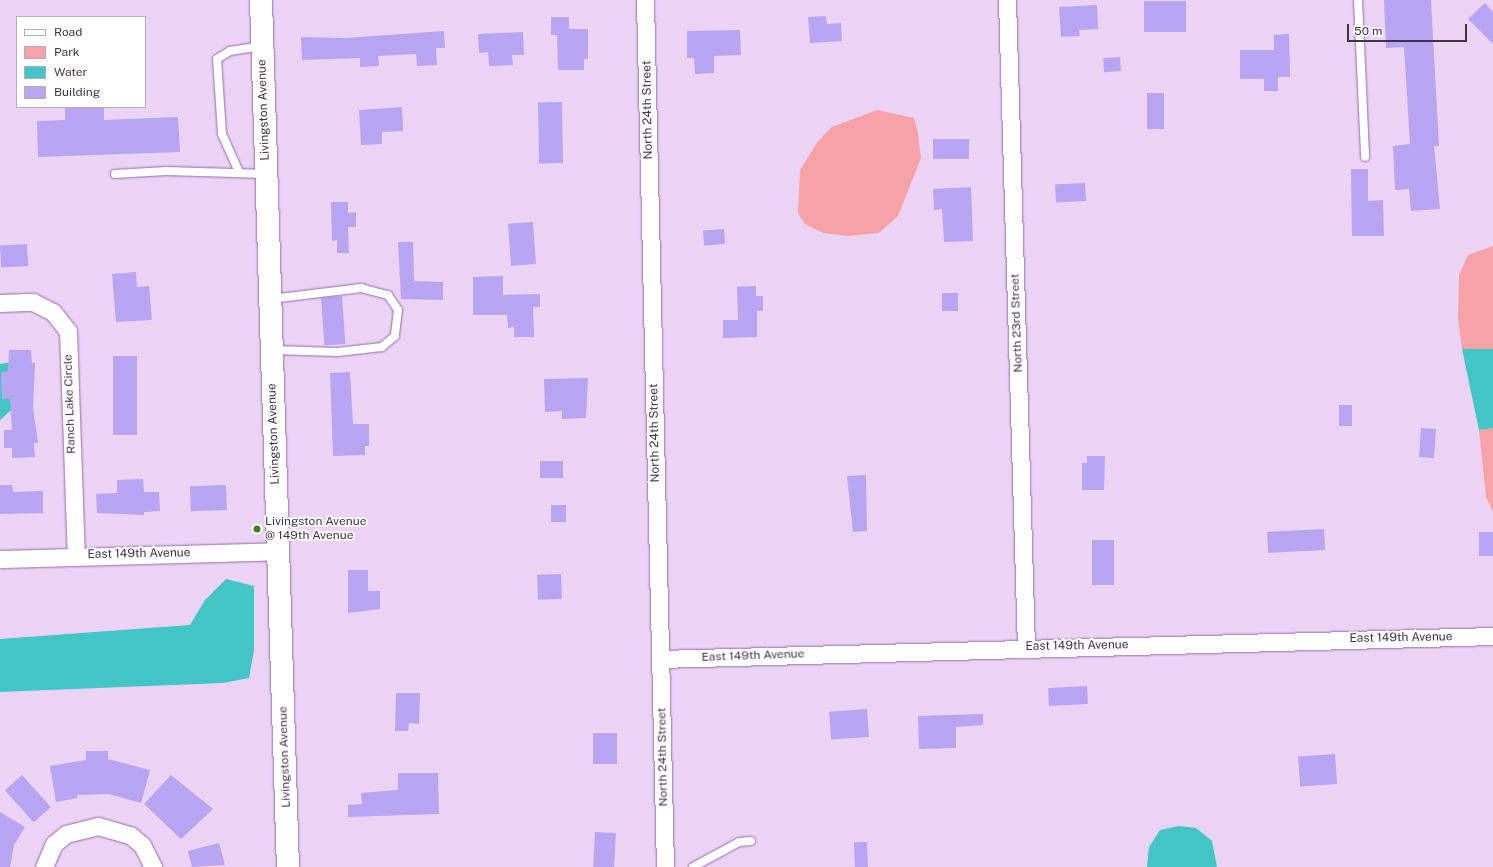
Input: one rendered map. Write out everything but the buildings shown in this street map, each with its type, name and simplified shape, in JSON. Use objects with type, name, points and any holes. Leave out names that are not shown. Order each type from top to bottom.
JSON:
[{"type":"street","name":"Livingston Avenue","points":[[261,0],[288,867]]},
{"type":"street","name":"North 24th Street","points":[[645,0],[665,867]]},
{"type":"street","name":"North 23rd Street","points":[[1007,0],[1026,647]]},
{"type":"street","name":"Ranch Lake Circle","points":[[0,303],[33,302],[53,312],[68,331],[76,556]]},
{"type":"street","name":"East 149th Avenue","points":[[0,559],[278,550]]},
{"type":"street","name":"East 149th Avenue","points":[[660,660],[1026,647],[1493,636]]},
{"type":"street","points":[[44,867],[54,844],[66,834],[98,826],[130,835],[142,845],[153,867]]},
{"type":"lane","points":[[1358,0],[1365,157]]},
{"type":"lane","points":[[239,172],[222,134],[217,59],[230,51],[262,46]]},
{"type":"lane","points":[[115,174],[239,172],[266,174]]},
{"type":"lane","points":[[270,299],[361,288],[388,296],[398,310],[395,336],[382,347],[337,352],[272,350]]},
{"type":"lane","points":[[693,867],[739,842],[751,841]]},
{"type":"green space","points":[[877,110],[914,118],[918,133],[921,158],[898,216],[879,233],[849,236],[823,233],[805,224],[798,213],[800,170],[818,141],[832,127]]},
{"type":"green space","points":[[1493,246],[1493,349],[1462,349],[1458,320],[1459,275],[1468,255]]},
{"type":"green space","points":[[1493,428],[1493,512],[1486,497],[1479,430]]},
{"type":"water","points":[[1462,349],[1493,349],[1493,428],[1479,430]]},
{"type":"water","points":[[20,361],[17,405],[0,420],[0,364]]},
{"type":"water","points":[[226,579],[254,586],[254,650],[249,678],[223,683],[0,692],[0,639],[190,625],[205,600]]},
{"type":"water","points":[[1179,826],[1196,828],[1212,841],[1217,867],[1147,867],[1149,847],[1160,830]]},
{"type":"place","name":"Livingston Avenue @ 149th Avenue","points":[[257,529]]}]
